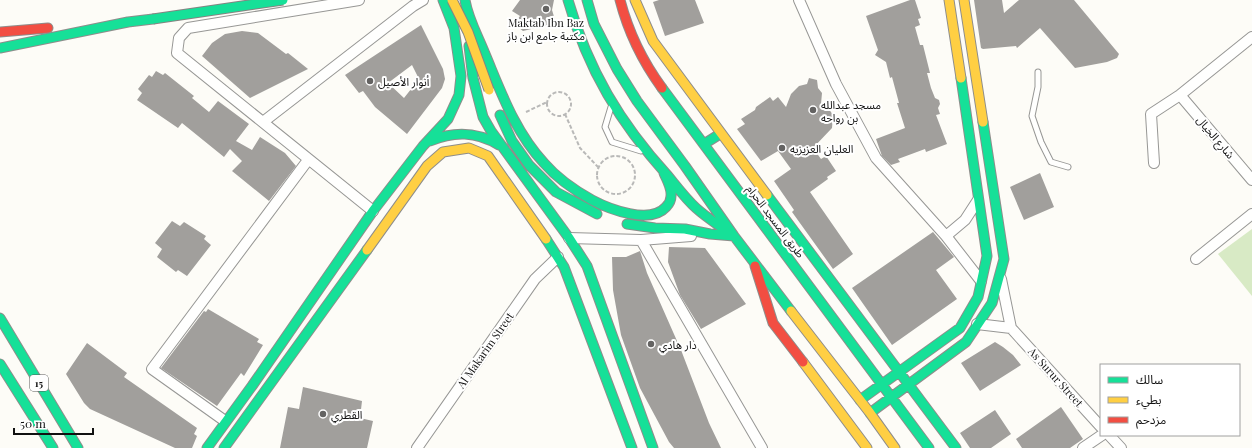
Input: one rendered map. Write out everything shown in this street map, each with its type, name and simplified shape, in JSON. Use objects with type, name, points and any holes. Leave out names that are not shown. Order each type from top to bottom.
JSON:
[{"type":"main road","points":[[0,32],[128,22],[283,0]]},
{"type":"main road","points":[[207,448],[225,421],[252,386],[373,211],[423,146],[448,119],[458,95],[460,76],[454,28],[443,0]]},
{"type":"main road","points":[[452,0],[476,53],[494,103],[512,141],[530,165],[556,192],[592,213],[605,217]]},
{"type":"main road","points":[[464,0],[473,78],[483,117],[504,149],[569,238],[587,266],[653,448]]},
{"type":"main road","points":[[464,0],[473,26],[511,115],[527,143],[557,176],[596,203],[620,212],[648,216],[663,210],[670,202],[671,193],[664,173]]},
{"type":"main road","points":[[568,0],[580,41],[612,104],[646,153],[698,209],[734,236]]},
{"type":"main road","points":[[588,0],[594,24],[616,69],[637,101],[734,236],[870,413],[895,448]]},
{"type":"main road","name":"طريق المسجد الحرام","points":[[620,0],[626,23],[653,76],[929,448]]},
{"type":"main road","points":[[635,0],[653,41],[720,134],[956,448]]},
{"type":"main road","points":[[860,400],[960,328],[978,297],[987,256],[949,0]]},
{"type":"main road","points":[[870,413],[966,342],[992,303],[1004,259],[964,0]]},
{"type":"main road","points":[[0,48],[128,22]]},
{"type":"main road","points":[[423,146],[442,136],[464,133],[486,138],[504,149]]},
{"type":"main road","points":[[704,144],[720,134]]},
{"type":"main road","points":[[224,448],[427,166],[443,152],[469,148],[488,156],[541,231],[564,267],[632,448]]},
{"type":"main road","points":[[617,221],[655,228],[685,229],[710,234],[734,236]]},
{"type":"main road","points":[[753,260],[773,323],[867,448]]},
{"type":"main road","name":"15","points":[[0,318],[78,448]]},
{"type":"main road","name":"15","points":[[0,364],[53,448]]},
{"type":"main road","points":[[20,395],[42,448]]},
{"type":"main road","points":[[64,423],[83,438]]},
{"type":"street","points":[[359,0],[188,28],[179,38],[177,53],[373,211]]},
{"type":"street","points":[[263,122],[412,6],[423,0]]},
{"type":"street","points":[[799,0],[836,84],[876,158],[946,236],[981,281]]},
{"type":"street","points":[[1154,163],[1151,114],[1180,95],[1252,37]]},
{"type":"street","name":"شارع الخيال","points":[[1180,95],[1252,180]]},
{"type":"street","points":[[225,421],[152,369],[308,160]]},
{"type":"street","points":[[946,236],[965,220],[978,200]]},
{"type":"street","points":[[1196,259],[1252,214]]},
{"type":"street","points":[[569,238],[641,240],[710,234]]},
{"type":"street","points":[[641,240],[762,448]]},
{"type":"street","name":"Al Makarim Street","points":[[417,448],[535,279],[558,257]]},
{"type":"street","points":[[977,324],[1011,328],[1000,273]]},
{"type":"street","name":"As Surur Street","points":[[1011,328],[1100,426]]},
{"type":"street","points":[[1084,448],[1101,436]]},
{"type":"street","points":[[1110,436],[1121,448]]},
{"type":"lane","points":[[1038,72],[1038,87],[1032,116],[1034,123],[1040,142],[1051,162],[1068,167]]},
{"type":"lane","points":[[612,104],[605,127],[612,142],[646,153]]},
{"type":"path","points":[[521,115],[547,102],[554,93],[562,93],[565,95],[570,100],[570,104],[568,111],[565,114],[558,116],[554,115],[548,110],[547,102]]},
{"type":"path","points":[[565,114],[580,148],[598,167]]},
{"type":"path","points":[[612,156],[624,158],[629,161],[635,172],[633,184],[629,189],[623,192],[617,194],[610,193],[605,190],[597,180],[598,167],[606,158],[612,156]]},
{"type":"green space","points":[[1252,229],[1252,296],[1218,254]]},
{"type":"building","points":[[520,0],[554,0],[552,10],[556,23],[523,31],[514,24],[520,16],[512,11]]},
{"type":"building","points":[[659,0],[695,0],[704,23],[665,36],[653,2]]},
{"type":"building","points":[[910,0],[915,0],[921,18],[918,19],[920,25],[915,27],[920,45],[923,45],[930,73],[927,73],[931,88],[935,98],[939,100],[940,104],[938,108],[940,114],[936,115],[947,144],[926,152],[925,149],[898,159],[900,162],[891,165],[882,156],[876,139],[905,128],[897,103],[899,103],[892,77],[890,78],[886,62],[875,55],[878,50],[866,16]]},
{"type":"building","points":[[974,0],[1002,0],[1004,13],[1019,0],[1074,0],[1119,54],[1117,58],[1107,62],[1075,68],[1040,28],[1017,48],[1016,46],[983,49],[981,48]]},
{"type":"building","name":"أنوار الأصيل","points":[[421,25],[443,69],[445,79],[442,88],[407,134],[375,107],[363,91],[359,93],[345,75]],"holes":[[[412,65],[419,79],[404,98],[388,83]]]},
{"type":"building","points":[[242,31],[258,33],[286,54],[288,53],[308,69],[250,98],[202,56],[212,43],[225,34]]},
{"type":"building","points":[[156,71],[163,75],[165,73],[194,96],[192,98],[209,112],[218,101],[249,124],[236,141],[252,150],[260,137],[285,153],[296,166],[269,201],[232,171],[242,161],[230,149],[224,157],[182,123],[178,128],[137,100],[142,93],[138,89],[149,75],[152,77]]},
{"type":"building","points":[[809,78],[817,80],[818,88],[822,93],[821,104],[826,105],[833,115],[832,128],[813,148],[821,159],[826,156],[836,171],[810,192],[853,254],[833,269],[792,212],[794,210],[774,181],[791,169],[778,151],[761,161],[737,129],[745,124],[741,119],[755,110],[756,107],[770,97],[773,101],[778,97],[786,107],[791,94],[799,86],[807,84]]},
{"type":"building","points":[[1040,173],[1054,207],[1024,220],[1010,187]]},
{"type":"building","points":[[172,221],[180,226],[184,222],[206,236],[204,239],[211,245],[187,276],[178,270],[176,272],[157,257],[162,249],[155,243]]},
{"type":"building","points":[[933,232],[954,257],[936,270],[957,299],[892,345],[852,288]]},
{"type":"building","points":[[669,247],[705,248],[746,304],[701,329],[680,295],[668,262]]},
{"type":"building","name":"دار هادي","points":[[640,251],[647,273],[681,350],[709,423],[721,448],[674,448],[669,442],[640,388],[621,335],[613,290],[612,257],[626,257]]},
{"type":"building","points":[[208,309],[259,339],[257,342],[263,345],[244,376],[241,373],[217,406],[161,368],[204,311],[206,312]]},
{"type":"building","points":[[995,342],[1013,355],[1021,365],[980,391],[961,363]]},
{"type":"building","points":[[87,343],[127,373],[124,377],[197,428],[194,434],[197,436],[192,448],[175,448],[90,409],[84,403],[66,374]]},
{"type":"building","name":"القطري","points":[[303,387],[362,401],[360,418],[373,421],[367,448],[280,448],[288,407],[299,409]]},
{"type":"building","points":[[1061,407],[1083,439],[1070,448],[1022,448],[1016,439]]},
{"type":"building","points":[[995,410],[1011,434],[991,448],[970,448],[960,433]]},
{"type":"traffic: fast","points":[[153,19],[283,0]]},
{"type":"traffic: fast","points":[[207,448],[252,386],[373,211],[423,146],[448,119],[459,95],[461,76],[454,28],[443,0]]},
{"type":"traffic: fast","points":[[465,0],[468,14],[503,97],[517,125],[534,151],[560,179],[599,204],[629,214],[650,215],[659,212],[669,203],[671,190],[664,173]]},
{"type":"traffic: fast","points":[[568,0],[585,50],[608,94],[635,136],[689,201],[728,232]]},
{"type":"traffic: fast","points":[[587,0],[594,24],[617,69],[637,101],[734,236],[791,311]]},
{"type":"traffic: fast","points":[[128,22],[153,19]]},
{"type":"traffic: fast","points":[[0,48],[128,22]]},
{"type":"traffic: fast","points":[[469,46],[473,78],[483,117],[491,131],[569,238],[587,266],[653,448]]},
{"type":"traffic: fast","points":[[860,400],[960,328],[978,297],[987,256],[961,78]]},
{"type":"traffic: fast","points":[[662,88],[929,448]]},
{"type":"traffic: fast","points":[[500,115],[512,141],[529,165],[556,192],[597,214]]},
{"type":"traffic: fast","points":[[870,413],[966,342],[992,303],[1004,259],[983,122]]},
{"type":"traffic: fast","points":[[430,141],[448,135],[465,134],[482,137],[499,145]]},
{"type":"traffic: fast","points":[[704,144],[720,134]]},
{"type":"traffic: fast","points":[[767,195],[956,448]]},
{"type":"traffic: fast","points":[[627,224],[655,228],[685,229],[710,234],[734,236]]},
{"type":"traffic: fast","points":[[546,239],[564,267],[632,448]]},
{"type":"traffic: fast","points":[[224,448],[367,250]]},
{"type":"traffic: fast","points":[[0,318],[78,448]]},
{"type":"traffic: fast","points":[[0,364],[53,448]]},
{"type":"traffic: slow","points":[[452,0],[468,32],[489,90]]},
{"type":"traffic: slow","points":[[635,0],[653,41],[767,195]]},
{"type":"traffic: slow","points":[[949,0],[961,78]]},
{"type":"traffic: slow","points":[[964,0],[983,122]]},
{"type":"traffic: slow","points":[[367,250],[427,166],[443,152],[469,148],[488,156],[546,239]]},
{"type":"traffic: slow","points":[[791,311],[870,413],[895,448]]},
{"type":"traffic: slow","points":[[803,362],[867,448]]},
{"type":"traffic: jam","points":[[620,0],[627,23],[637,46],[662,88]]},
{"type":"traffic: jam","points":[[0,32],[48,28]]},
{"type":"traffic: jam","points":[[755,266],[773,323],[803,362]]},
{"type":"place","name":"Maktab Ibn Baz مكتبة جامع ابن باز","points":[[546,9]]},
{"type":"place","name":"أنوار الأصيل","points":[[370,81]]},
{"type":"place","name":"مسجد عبدالله بن رواحه","points":[[813,110]]},
{"type":"place","name":"العليان العزيزيه","points":[[782,148]]},
{"type":"place","name":"دار هادي","points":[[651,344]]},
{"type":"place","name":"القطري","points":[[323,414]]}]
